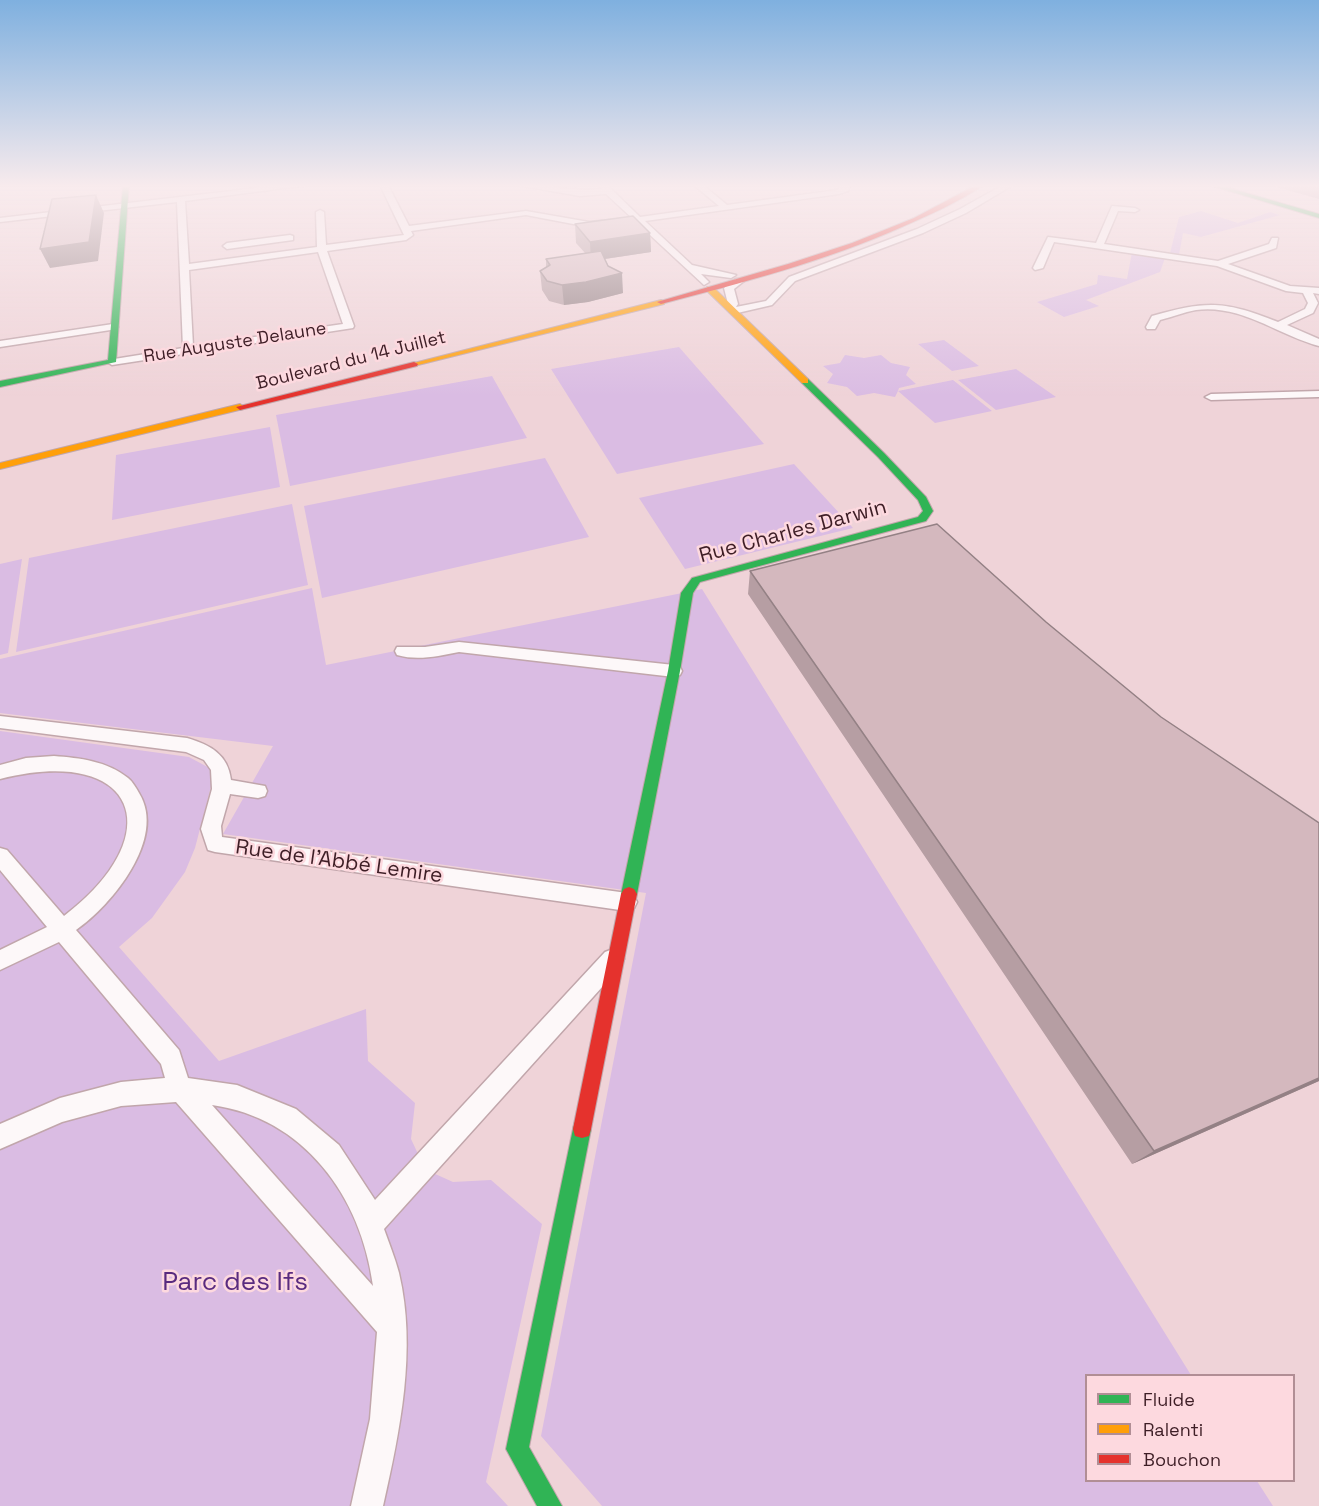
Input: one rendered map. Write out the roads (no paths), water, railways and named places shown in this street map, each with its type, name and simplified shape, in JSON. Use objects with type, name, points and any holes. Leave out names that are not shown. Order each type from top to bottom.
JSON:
[{"type":"main road","points":[[0,384],[112,362],[113,327],[121,255]]},
{"type":"main road","name":"Boulevard du 14 Juillet","points":[[735,278],[798,255]]},
{"type":"main road","name":"Boulevard du 14 Juillet","points":[[0,455],[699,279],[735,278],[819,255]]},
{"type":"main road","points":[[699,279],[732,310]]},
{"type":"main road","name":"Boulevard du 14 Juillet","points":[[0,466],[699,279]]},
{"type":"main road","name":"Rue Charles Darwin","points":[[550,1506],[517,1449],[618,953],[674,671],[687,593],[696,580],[922,519],[928,511],[922,499],[881,455],[732,310]]},
{"type":"street","points":[[183,255],[188,350]]},
{"type":"street","points":[[229,255],[230,262]]},
{"type":"street","points":[[183,268],[282,255]]},
{"type":"street","name":"Rue Auguste Delaune","points":[[112,362],[349,326],[324,255]]},
{"type":"street","points":[[675,255],[699,279],[710,274],[735,278],[729,288],[733,304],[732,310],[769,303],[792,279],[855,255]]},
{"type":"street","points":[[1038,268],[1044,255]]},
{"type":"street","points":[[1164,255],[1219,264],[1289,289],[1319,291]]},
{"type":"street","points":[[1219,264],[1245,255]]},
{"type":"street","points":[[1278,326],[1309,311],[1313,303],[1306,290]]},
{"type":"street","points":[[1150,327],[1156,318],[1197,307],[1216,306],[1278,326],[1319,343]]},
{"type":"street","points":[[0,344],[113,327]]},
{"type":"street","points":[[1211,397],[1319,394]]},
{"type":"street","points":[[403,651],[425,653],[459,647],[674,671]]},
{"type":"street","points":[[0,722],[187,745],[204,750],[216,759],[222,772],[224,786],[258,791]]},
{"type":"street","points":[[0,772],[35,764],[62,762],[85,764],[106,771],[121,782],[132,797],[136,816],[135,837],[126,860],[110,884],[89,907],[61,930],[24,951],[0,960]]},
{"type":"street","name":"Rue de l'Abbé Lemire","points":[[224,786],[210,831],[215,844],[627,902]]},
{"type":"street","points":[[0,856],[171,1058],[179,1087],[392,1328]]},
{"type":"street","points":[[371,1224],[618,953]]},
{"type":"street","points":[[0,1137],[27,1123],[80,1102],[131,1090],[179,1087],[221,1091],[259,1103],[294,1122],[325,1149],[351,1182],[371,1224],[385,1272],[392,1328],[391,1383],[382,1444],[367,1506]]},
{"type":"park label","name":"Parc des Ifs","points":[[235,1283]]}]
